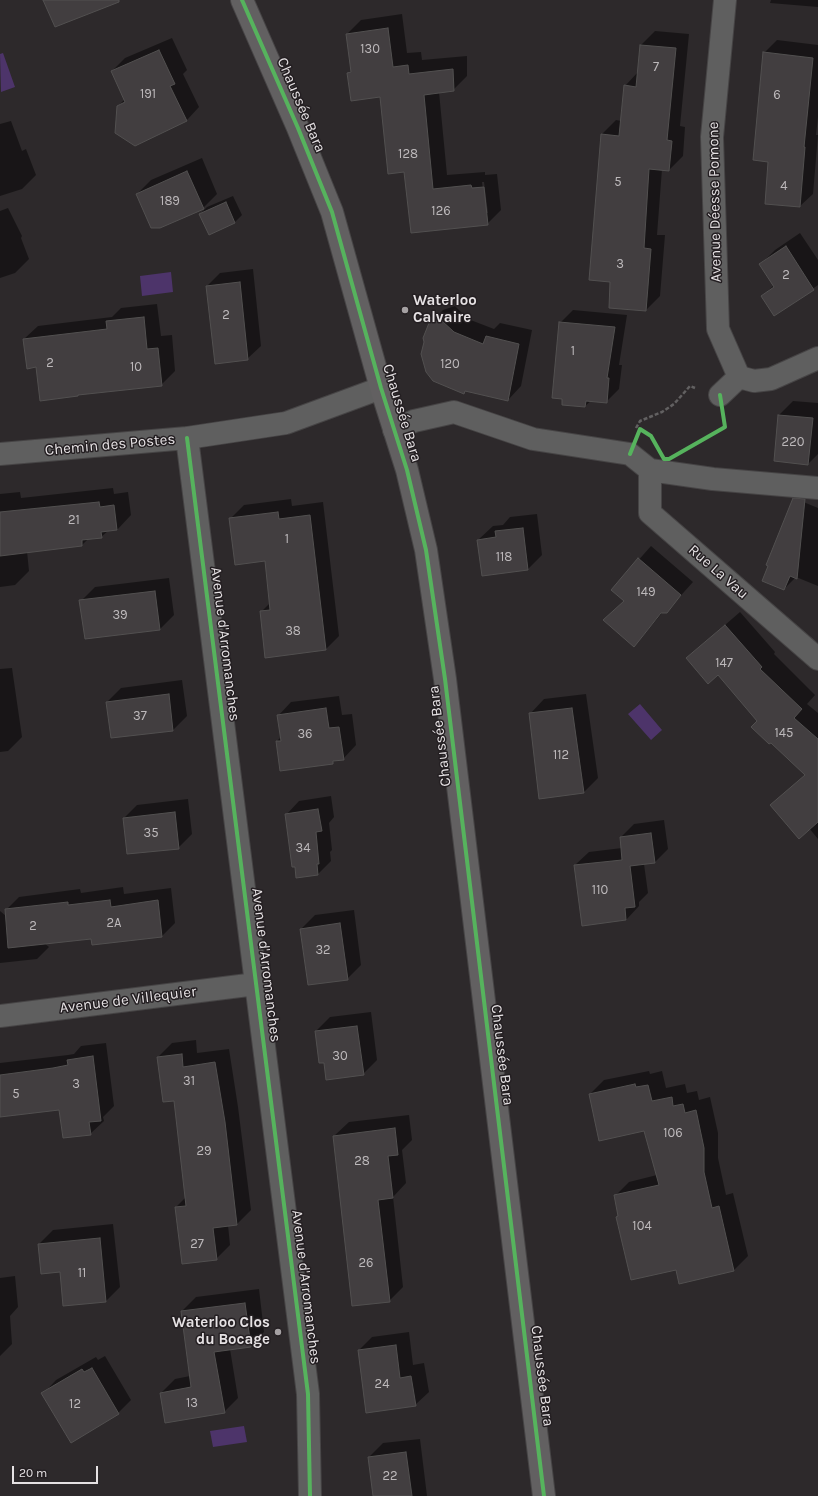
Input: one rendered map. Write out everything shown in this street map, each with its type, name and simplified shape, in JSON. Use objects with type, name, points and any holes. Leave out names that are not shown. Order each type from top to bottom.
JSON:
[{"type":"main road","name":"Chaussée Bara","points":[[242,0],[298,128],[332,212],[381,388],[407,470],[426,550],[445,679],[544,1496]]},
{"type":"street","name":"Avenue Déesse Pomone","points":[[725,0],[712,137],[718,329],[739,377]]},
{"type":"street","points":[[720,395],[739,377],[754,381],[771,379],[818,358]]},
{"type":"street","name":"Chemin des Postes","points":[[0,454],[187,438],[286,423],[381,388]]},
{"type":"street","points":[[394,430],[414,421],[454,412],[533,439],[630,454],[650,470],[713,479],[818,488]]},
{"type":"street","name":"Avenue d'Arromanches","points":[[187,438],[308,1394],[307,1496]]},
{"type":"street","name":"Rue La Vau","points":[[650,470],[650,513],[818,658]]},
{"type":"street","name":"Avenue de Villequier","points":[[0,1016],[256,984]]},
{"type":"path","points":[[630,454],[640,429],[635,427],[640,421],[662,412],[674,404],[690,386],[720,395]]},
{"type":"shaded area","points":[[3,53],[15,87],[1,92],[0,54]]},
{"type":"shaded area","points":[[171,272],[173,292],[142,296],[140,276]]},
{"type":"shaded area","points":[[640,704],[662,730],[651,740],[628,714]]},
{"type":"shaded area","points":[[244,1426],[247,1442],[213,1447],[210,1431]]},
{"type":"building","points":[[43,0],[119,0],[119,2],[55,27]]},
{"type":"building","points":[[388,28],[393,67],[408,65],[409,74],[453,69],[454,91],[424,95],[433,189],[471,185],[472,188],[484,187],[488,225],[411,233],[404,172],[388,174],[380,97],[351,101],[347,73],[351,72],[346,34]]},
{"type":"building","points":[[640,45],[676,48],[667,140],[672,141],[669,171],[649,169],[644,248],[651,249],[646,311],[609,308],[610,282],[589,280],[601,134],[619,136],[624,85],[636,87]]},
{"type":"building","points":[[159,50],[175,84],[170,86],[187,121],[135,146],[115,133],[117,106],[125,102],[111,71]]},
{"type":"building","points":[[763,52],[813,58],[804,147],[800,207],[765,204],[768,162],[753,160]]},
{"type":"building","points":[[187,171],[204,209],[160,228],[151,228],[136,194]]},
{"type":"building","points":[[226,202],[235,223],[209,235],[199,214]]},
{"type":"building","points":[[786,246],[814,290],[774,316],[761,296],[774,287],[759,264]]},
{"type":"building","points":[[240,282],[248,360],[215,364],[206,286]]},
{"type":"building","points":[[144,317],[147,349],[158,348],[162,386],[78,395],[40,401],[36,367],[27,369],[23,339],[107,329],[106,321]]},
{"type":"building","points":[[441,320],[454,332],[483,344],[486,336],[519,344],[508,401],[465,391],[464,394],[433,381],[426,372],[421,354],[424,342],[423,338],[429,323]]},
{"type":"building","points":[[559,322],[615,327],[607,378],[609,378],[607,403],[586,401],[585,407],[562,405],[562,399],[552,398]]},
{"type":"building","points":[[778,415],[813,418],[808,465],[774,461]]},
{"type":"building","points":[[793,498],[805,499],[797,579],[790,576],[784,590],[762,581],[768,566],[766,565]]},
{"type":"building","points":[[99,502],[100,507],[114,505],[117,530],[101,532],[102,538],[82,540],[82,546],[0,556],[0,512]]},
{"type":"building","points":[[278,512],[279,519],[310,515],[326,650],[265,658],[260,611],[270,610],[265,561],[235,565],[229,518]]},
{"type":"building","points":[[523,528],[528,570],[482,576],[477,540],[496,537],[495,531]]},
{"type":"building","points":[[638,558],[681,595],[667,613],[661,613],[634,647],[603,620],[624,601],[611,590]]},
{"type":"building","points":[[155,591],[160,630],[85,639],[79,600]]},
{"type":"building","points":[[725,625],[762,667],[760,669],[802,709],[794,718],[818,739],[818,822],[799,839],[770,805],[805,775],[771,743],[769,744],[751,727],[757,721],[718,675],[708,684],[686,658]]},
{"type":"building","points":[[169,694],[173,731],[111,738],[106,702]]},
{"type":"building","points":[[326,708],[329,728],[339,727],[344,760],[333,761],[333,764],[280,771],[276,741],[281,741],[277,715]]},
{"type":"building","points":[[572,708],[584,793],[539,799],[529,713]]},
{"type":"building","points":[[318,809],[322,831],[316,832],[319,864],[317,864],[318,875],[296,878],[295,867],[292,867],[285,814]]},
{"type":"building","points":[[175,812],[179,849],[127,854],[123,818]]},
{"type":"building","points":[[651,833],[655,863],[630,866],[635,907],[625,908],[626,920],[582,926],[574,865],[622,860],[620,837]]},
{"type":"building","points":[[110,900],[111,907],[158,900],[162,937],[92,945],[91,939],[8,948],[5,909],[68,902],[68,905]]},
{"type":"building","points":[[340,923],[348,980],[308,985],[300,929]]},
{"type":"building","points":[[357,1026],[364,1075],[326,1080],[324,1063],[319,1063],[315,1031]]},
{"type":"building","points":[[182,1054],[183,1067],[215,1062],[225,1122],[237,1225],[213,1228],[217,1260],[182,1264],[175,1207],[186,1206],[174,1101],[163,1102],[157,1057]]},
{"type":"building","points":[[93,1056],[101,1121],[89,1122],[91,1135],[63,1138],[59,1110],[0,1117],[0,1075],[68,1065],[67,1060]]},
{"type":"building","points":[[635,1084],[636,1087],[648,1085],[652,1101],[672,1097],[673,1106],[683,1104],[685,1113],[696,1110],[704,1148],[704,1172],[712,1208],[719,1206],[734,1271],[679,1284],[676,1270],[631,1280],[616,1217],[618,1216],[614,1195],[659,1185],[644,1131],[599,1141],[589,1094]]},
{"type":"building","points":[[395,1128],[398,1155],[388,1156],[393,1198],[378,1200],[390,1302],[352,1306],[333,1136]]},
{"type":"building","points":[[100,1238],[106,1302],[63,1306],[60,1272],[41,1274],[38,1244]]},
{"type":"building","points":[[245,1303],[251,1347],[214,1352],[225,1413],[165,1423],[160,1393],[191,1387],[181,1311]]},
{"type":"building","points":[[396,1345],[400,1378],[411,1376],[416,1406],[366,1413],[358,1350]]},
{"type":"building","points":[[92,1368],[119,1414],[71,1443],[41,1393],[82,1369],[84,1372]]},
{"type":"building","points":[[406,1452],[412,1496],[373,1496],[368,1457]]},
{"type":"cycle path","points":[[242,0],[298,128],[332,212],[381,388],[407,470],[426,550],[445,679],[544,1496]]},
{"type":"cycle path","points":[[630,454],[640,429],[651,436],[664,459],[669,459],[725,427],[720,395]]},
{"type":"cycle path","points":[[187,438],[308,1394],[310,1496]]},
{"type":"place","name":"Waterloo Calvaire","points":[[405,310]]},
{"type":"place","name":"Waterloo Clos du Bocage","points":[[278,1332]]}]
